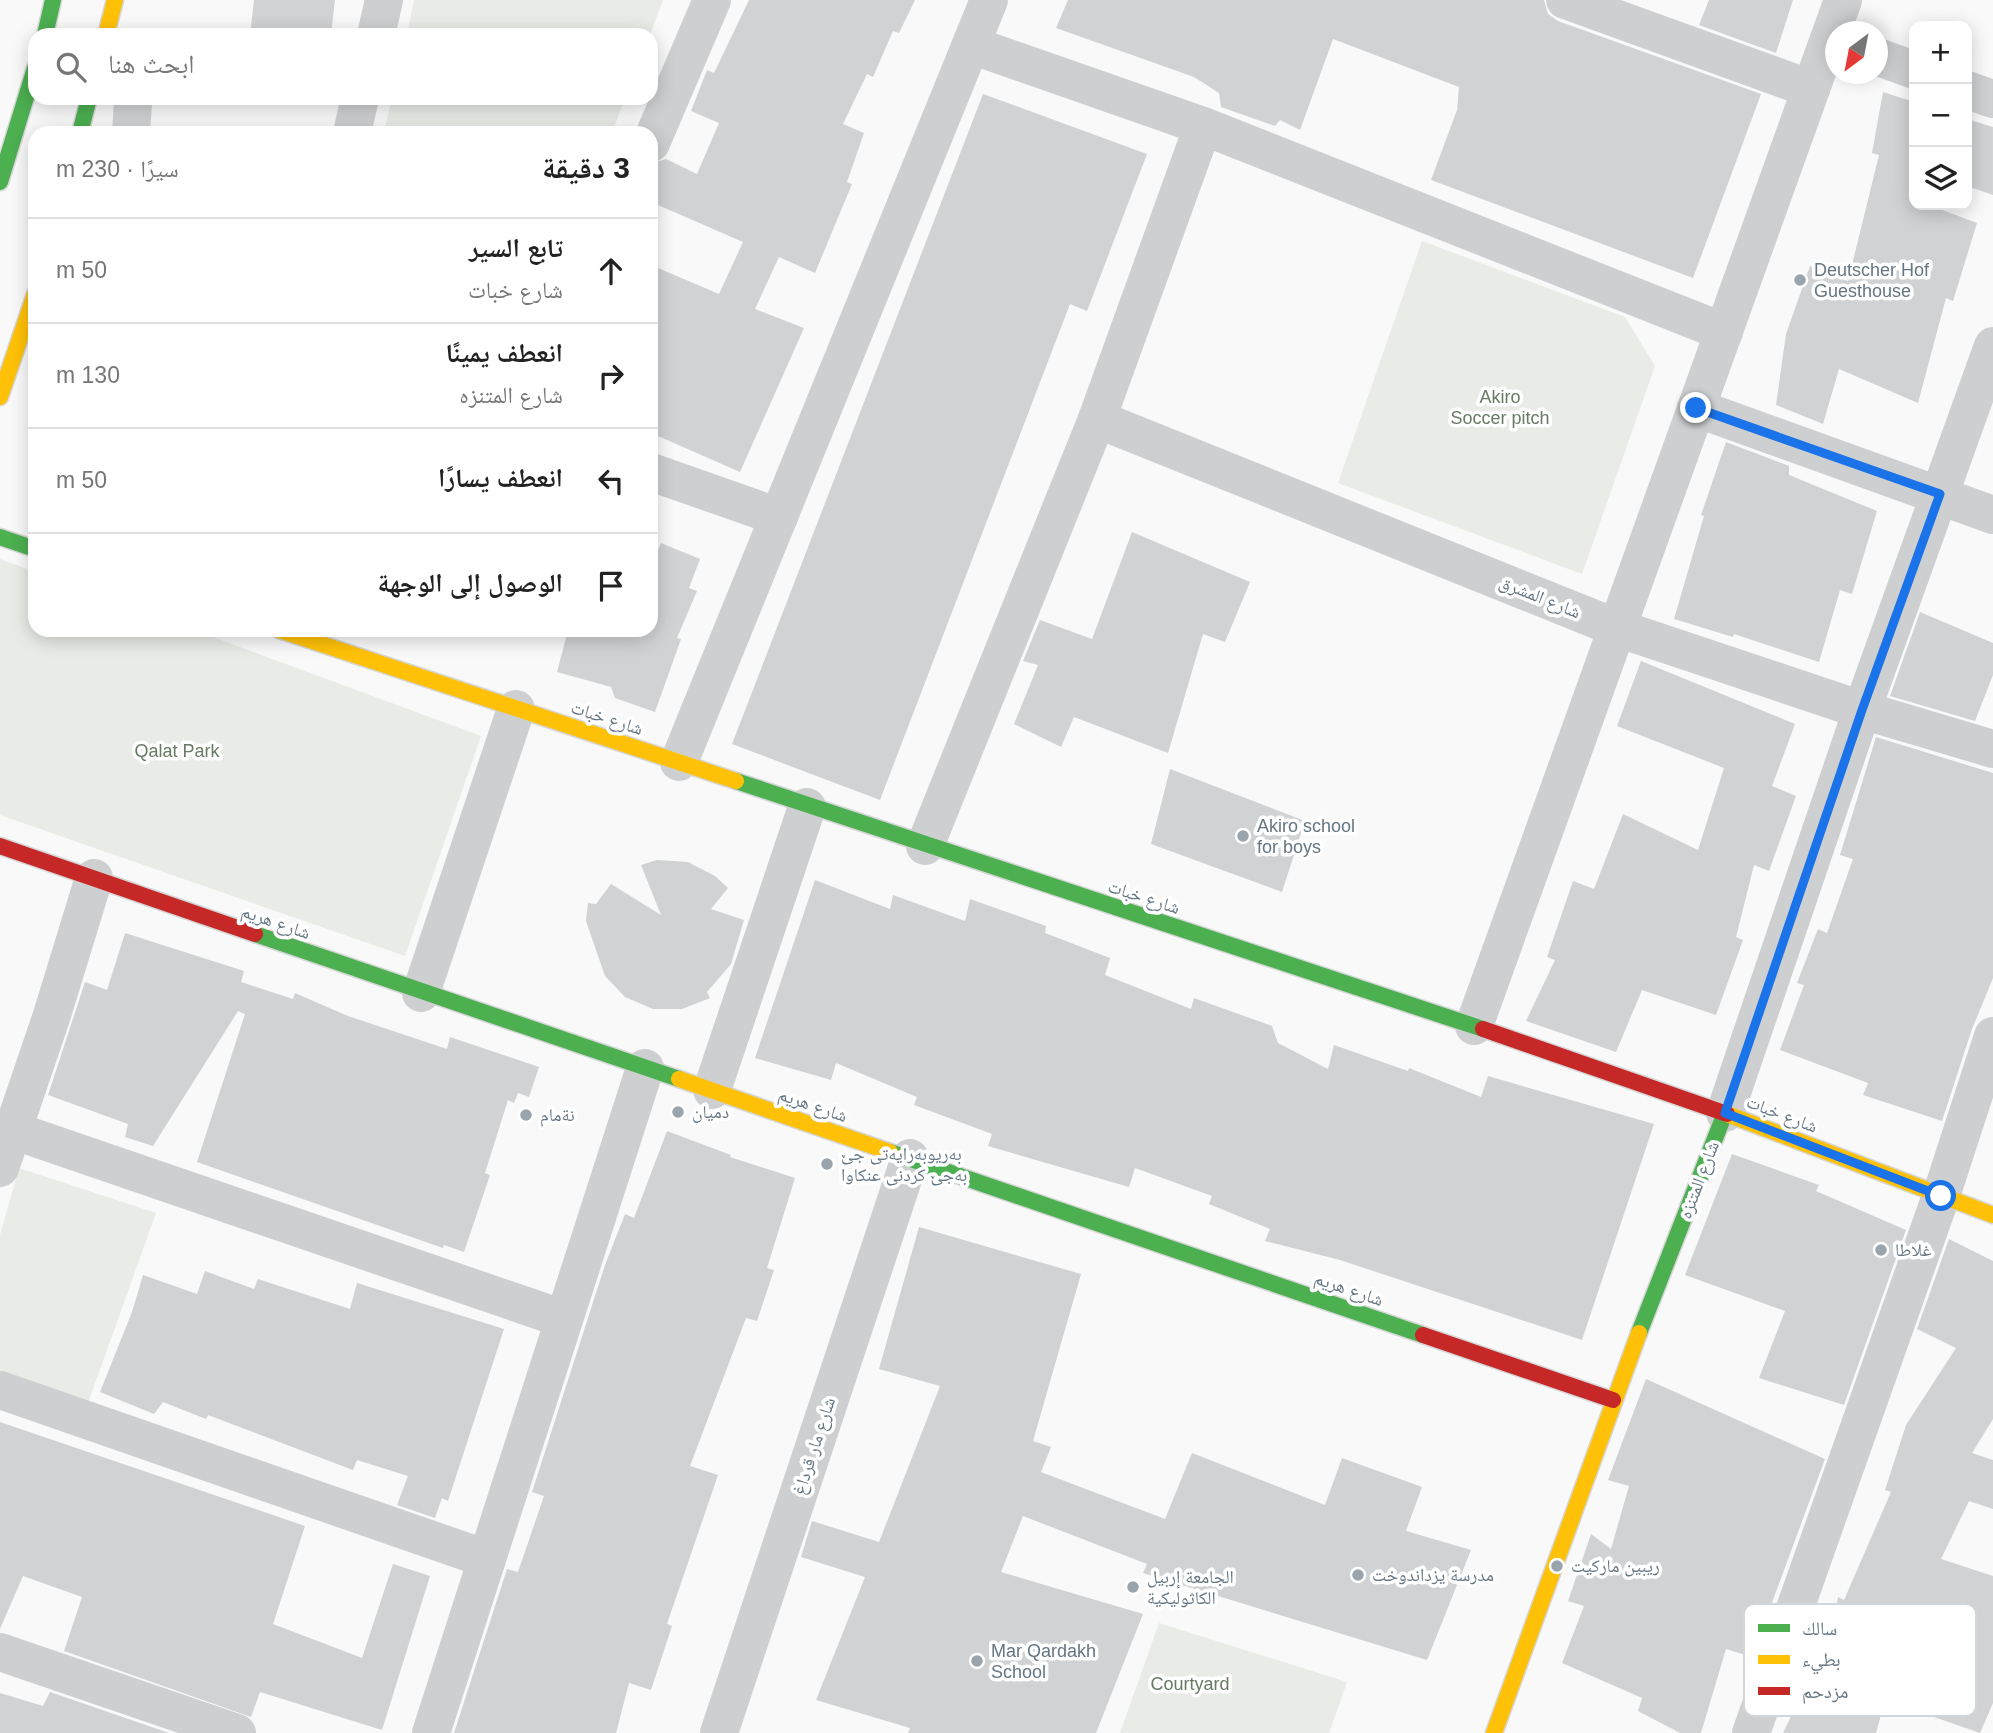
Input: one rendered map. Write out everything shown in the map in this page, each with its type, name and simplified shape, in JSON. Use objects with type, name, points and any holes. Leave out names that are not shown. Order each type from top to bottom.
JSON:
[{"type":"street","points":[[47,28],[53,0]]},
{"type":"street","points":[[108,28],[115,0]]},
{"type":"street","points":[[378,28],[384,0]]},
{"type":"street","points":[[658,127],[712,0]]},
{"type":"street","points":[[679,762],[989,0]]},
{"type":"street","points":[[1837,21],[1843,0]]},
{"type":"street","points":[[1575,2],[1811,89]]},
{"type":"street","points":[[971,45],[1203,126],[1724,332]]},
{"type":"street","points":[[1474,1026],[1825,56]]},
{"type":"street","points":[[1888,61],[1909,69]]},
{"type":"street","points":[[0,181],[28,91]]},
{"type":"street","points":[[1972,92],[1993,99]]},
{"type":"street","points":[[82,126],[87,105]]},
{"type":"street","points":[[354,126],[358,105]]},
{"type":"street","points":[[925,846],[1097,419],[1203,126]]},
{"type":"street","points":[[0,397],[28,315]]},
{"type":"street","name":"شارع المتنزه","points":[[1504,1730],[1613,1400],[1725,1113],[1862,710],[1993,346]]},
{"type":"street","points":[[1696,408],[1993,515]]},
{"type":"street","name":"شارع المشرق","points":[[1097,419],[1617,628],[1862,710],[1993,750]]},
{"type":"street","points":[[658,474],[779,517]]},
{"type":"street","points":[[0,537],[28,547]]},
{"type":"street","name":"شارع خبات","points":[[300,637],[1474,1026],[1725,1113],[1993,1215]]},
{"type":"street","points":[[421,993],[516,709]]},
{"type":"street","points":[[712,1090],[807,807]]},
{"type":"street","name":"شارع هريم","points":[[0,846],[421,993],[712,1090],[1613,1400]]},
{"type":"street","points":[[0,1168],[51,1018],[94,878]]},
{"type":"street","points":[[1797,1604],[1941,1196],[1993,1036]]},
{"type":"street","points":[[431,1733],[645,1068]]},
{"type":"street","points":[[12,1130],[564,1319]]},
{"type":"street","name":"شارع مار قرداغ","points":[[719,1733],[910,1158]]},
{"type":"street","points":[[0,1390],[487,1559]]},
{"type":"street","points":[[0,1652],[237,1733]]},
{"type":"street","points":[[1751,1733],[1757,1716]]},
{"type":"green space","points":[[414,0],[663,0],[653,28],[408,28]]},
{"type":"green space","points":[[390,105],[622,105],[615,126],[386,126]]},
{"type":"green space","name":"Akiro Soccer pitch","points":[[1422,241],[1625,317],[1655,366],[1582,574],[1338,483]]},
{"type":"green space","name":"Qalat Park","points":[[0,559],[28,569],[28,637],[213,637],[481,736],[405,956],[0,815]]},
{"type":"green space","points":[[19,1168],[156,1213],[88,1403],[0,1372],[0,1235]]},
{"type":"green space","name":"Courtyard","points":[[1159,1623],[1347,1682],[1329,1733],[1120,1733]]},
{"type":"building","points":[[254,0],[335,0],[332,28],[251,28]]},
{"type":"building","points":[[749,0],[915,0],[899,33],[893,31],[873,77],[867,74],[843,124],[864,133],[847,182],[852,184],[815,273],[779,257],[755,309],[804,328],[740,472],[658,436],[658,268],[719,294],[743,242],[658,205],[658,162],[666,159],[697,174],[719,123],[691,111],[707,70],[714,73]]},
{"type":"building","points":[[1068,0],[1544,0],[1548,14],[1558,21],[1761,94],[1693,278],[1431,180],[1457,110],[1459,87],[1333,39],[1300,130],[1280,120],[1275,126],[1221,107],[1219,93],[1194,77],[1056,28]]},
{"type":"building","points":[[1709,0],[1793,0],[1776,53],[1699,25]]},
{"type":"building","points":[[1883,92],[1909,100],[1909,210],[1942,210],[1977,223],[1953,301],[1946,298],[1918,403],[1839,369],[1823,424],[1776,405],[1786,334],[1810,266],[1848,281],[1879,155],[1872,153]]},
{"type":"building","points":[[983,94],[1147,154],[1087,311],[1070,304],[880,800],[732,744]]},
{"type":"building","points":[[114,105],[152,105],[150,126],[112,126]]},
{"type":"building","points":[[1972,121],[1993,127],[1993,195],[1972,188]]},
{"type":"building","points":[[1726,442],[1789,466],[1789,475],[1877,511],[1852,594],[1840,590],[1819,662],[1734,634],[1733,637],[1674,619],[1704,516],[1701,515]]},
{"type":"building","points":[[1132,532],[1250,582],[1225,642],[1203,634],[1168,753],[1074,717],[1061,747],[1014,724],[1038,665],[1023,661],[1040,620],[1092,639]]},
{"type":"building","points":[[661,543],[700,559],[689,588],[697,591],[677,638],[681,639],[655,712],[615,698],[611,687],[557,672],[566,637],[658,637],[658,550]]},
{"type":"building","points":[[1920,612],[1993,643],[1993,675],[1975,721],[1890,696]]},
{"type":"building","points":[[1641,661],[1795,724],[1772,786],[1796,796],[1769,871],[1754,865],[1736,937],[1743,940],[1716,1015],[1642,990],[1616,1052],[1526,1021],[1555,960],[1547,957],[1573,881],[1594,889],[1623,814],[1698,850],[1724,768],[1617,726]]},
{"type":"building","points":[[1876,737],[1993,773],[1993,978],[1972,1029],[1942,1121],[1863,1095],[1868,1083],[1780,1050],[1804,985],[1797,983],[1818,929],[1827,933],[1853,859],[1840,855]]},
{"type":"building","name":"Akiro school for boys","points":[[1170,769],[1305,821],[1282,892],[1151,844]]},
{"type":"building","points":[[657,860],[688,862],[715,876],[728,888],[711,909],[744,920],[731,964],[707,992],[710,998],[682,1009],[653,1009],[625,997],[605,976],[586,921],[588,903],[596,904],[611,884],[661,915],[641,865]]},
{"type":"building","points":[[815,880],[890,909],[893,895],[965,921],[970,899],[1046,926],[1045,933],[1110,958],[1105,975],[1191,1009],[1194,998],[1272,1026],[1278,1043],[1328,1069],[1334,1045],[1408,1071],[1409,1068],[1481,1097],[1488,1076],[1654,1124],[1582,1340],[1340,1260],[1265,1241],[1270,1229],[1209,1204],[1212,1196],[1135,1168],[1129,1187],[988,1146],[992,1134],[914,1105],[917,1097],[836,1063],[831,1080],[755,1058]]},
{"type":"building","points":[[125,933],[244,971],[241,982],[293,999],[295,993],[348,1016],[447,1049],[450,1037],[539,1067],[529,1097],[518,1093],[514,1103],[508,1100],[485,1173],[490,1175],[464,1252],[444,1245],[443,1248],[197,1162],[245,1014],[238,1011],[153,1146],[125,1137],[128,1124],[48,1095],[85,982],[107,990]]},
{"type":"building","points":[[667,1131],[731,1155],[730,1157],[795,1178],[767,1268],[774,1270],[757,1321],[746,1318],[690,1466],[718,1475],[667,1624],[672,1626],[651,1690],[629,1683],[616,1733],[454,1733],[507,1569],[518,1572],[544,1496],[532,1492],[605,1265],[625,1214],[634,1218]]},
{"type":"building","points":[[1732,1154],[1819,1185],[1816,1191],[1906,1230],[1844,1405],[1759,1378],[1785,1311],[1685,1275]]},
{"type":"building","points":[[919,1227],[1081,1274],[1033,1441],[1051,1447],[1041,1472],[1165,1519],[1192,1453],[1325,1505],[1342,1458],[1422,1487],[1406,1531],[1471,1550],[1427,1660],[1143,1573],[1147,1564],[1023,1516],[1001,1572],[1143,1614],[1096,1733],[908,1733],[910,1728],[816,1700],[865,1577],[801,1557],[812,1521],[879,1542],[940,1386],[879,1369]]},
{"type":"building","points":[[1949,1239],[1993,1261],[1993,1419],[1972,1453],[1993,1460],[1993,1509],[1969,1501],[1941,1559],[1993,1576],[1993,1703],[1980,1733],[1931,1716],[1976,1716],[1976,1604],[1837,1604],[1838,1597],[1844,1600],[1891,1492],[1885,1490],[1906,1425],[1956,1348],[1917,1329]]},
{"type":"building","points":[[205,1271],[254,1289],[258,1279],[350,1309],[357,1283],[504,1329],[448,1501],[442,1498],[435,1518],[397,1505],[408,1476],[357,1460],[353,1470],[208,1415],[206,1419],[163,1402],[154,1414],[100,1392],[132,1312],[143,1275],[197,1294]]},
{"type":"building","points":[[1646,1379],[1825,1459],[1772,1604],[1744,1604],[1744,1655],[1726,1649],[1701,1733],[1680,1733],[1638,1711],[1642,1698],[1562,1663],[1584,1606],[1568,1601],[1591,1534],[1611,1549],[1629,1486],[1608,1480]]},
{"type":"building","points":[[0,1422],[305,1526],[273,1624],[362,1658],[393,1564],[430,1576],[382,1730],[260,1692],[251,1717],[64,1651],[82,1597],[23,1576],[0,1629]]},
{"type":"building","points":[[50,1692],[169,1733],[0,1733],[0,1693],[43,1706]]},
{"type":"building","points":[[1791,1716],[1881,1716],[1876,1733],[1783,1733]]},
{"type":"traffic: fast","points":[[47,28],[53,0]]},
{"type":"traffic: fast","points":[[0,182],[28,91]]},
{"type":"traffic: fast","points":[[82,126],[87,105]]},
{"type":"traffic: fast","points":[[0,537],[28,547]]},
{"type":"traffic: fast","points":[[736,781],[1483,1029]]},
{"type":"traffic: fast","points":[[255,934],[679,1079]]},
{"type":"traffic: fast","points":[[1639,1333],[1725,1113]]},
{"type":"traffic: fast","points":[[890,1152],[1423,1335]]},
{"type":"traffic: slow","points":[[108,28],[115,0]]},
{"type":"traffic: slow","points":[[0,397],[28,315]]},
{"type":"traffic: slow","points":[[300,637],[736,781]]},
{"type":"traffic: slow","points":[[679,1079],[890,1152]]},
{"type":"traffic: slow","points":[[1727,1114],[1993,1215]]},
{"type":"traffic: slow","points":[[1494,1733],[1639,1333]]},
{"type":"traffic: jam","points":[[0,846],[255,934]]},
{"type":"traffic: jam","points":[[1483,1029],[1727,1114]]},
{"type":"traffic: jam","points":[[1423,1335],[1613,1400]]},
{"type":"place","name":"Deutscher Hof Guesthouse","points":[[1800,280]]},
{"type":"place","name":"Akiro school for boys","points":[[1243,836]]},
{"type":"place","name":"دميان","points":[[678,1112]]},
{"type":"place","name":"نةمام","points":[[526,1115]]},
{"type":"place","name":"بەریوبەرایەتی جێ بەجێ کردنی عنکاوا","points":[[827,1164]]},
{"type":"place","name":"غلاطا","points":[[1881,1250]]},
{"type":"place","name":"ريبين ماركيت","points":[[1557,1566]]},
{"type":"place","name":"مدرسة يزداندوخت","points":[[1358,1575]]},
{"type":"place","name":"الجامعة إربيل الكاثوليكية","points":[[1133,1587]]},
{"type":"place","name":"Mar Qardakh School","points":[[977,1661]]},
{"type":"route","points":[[1696,408],[1940,494],[1862,710],[1725,1113],[1941,1196]]}]
